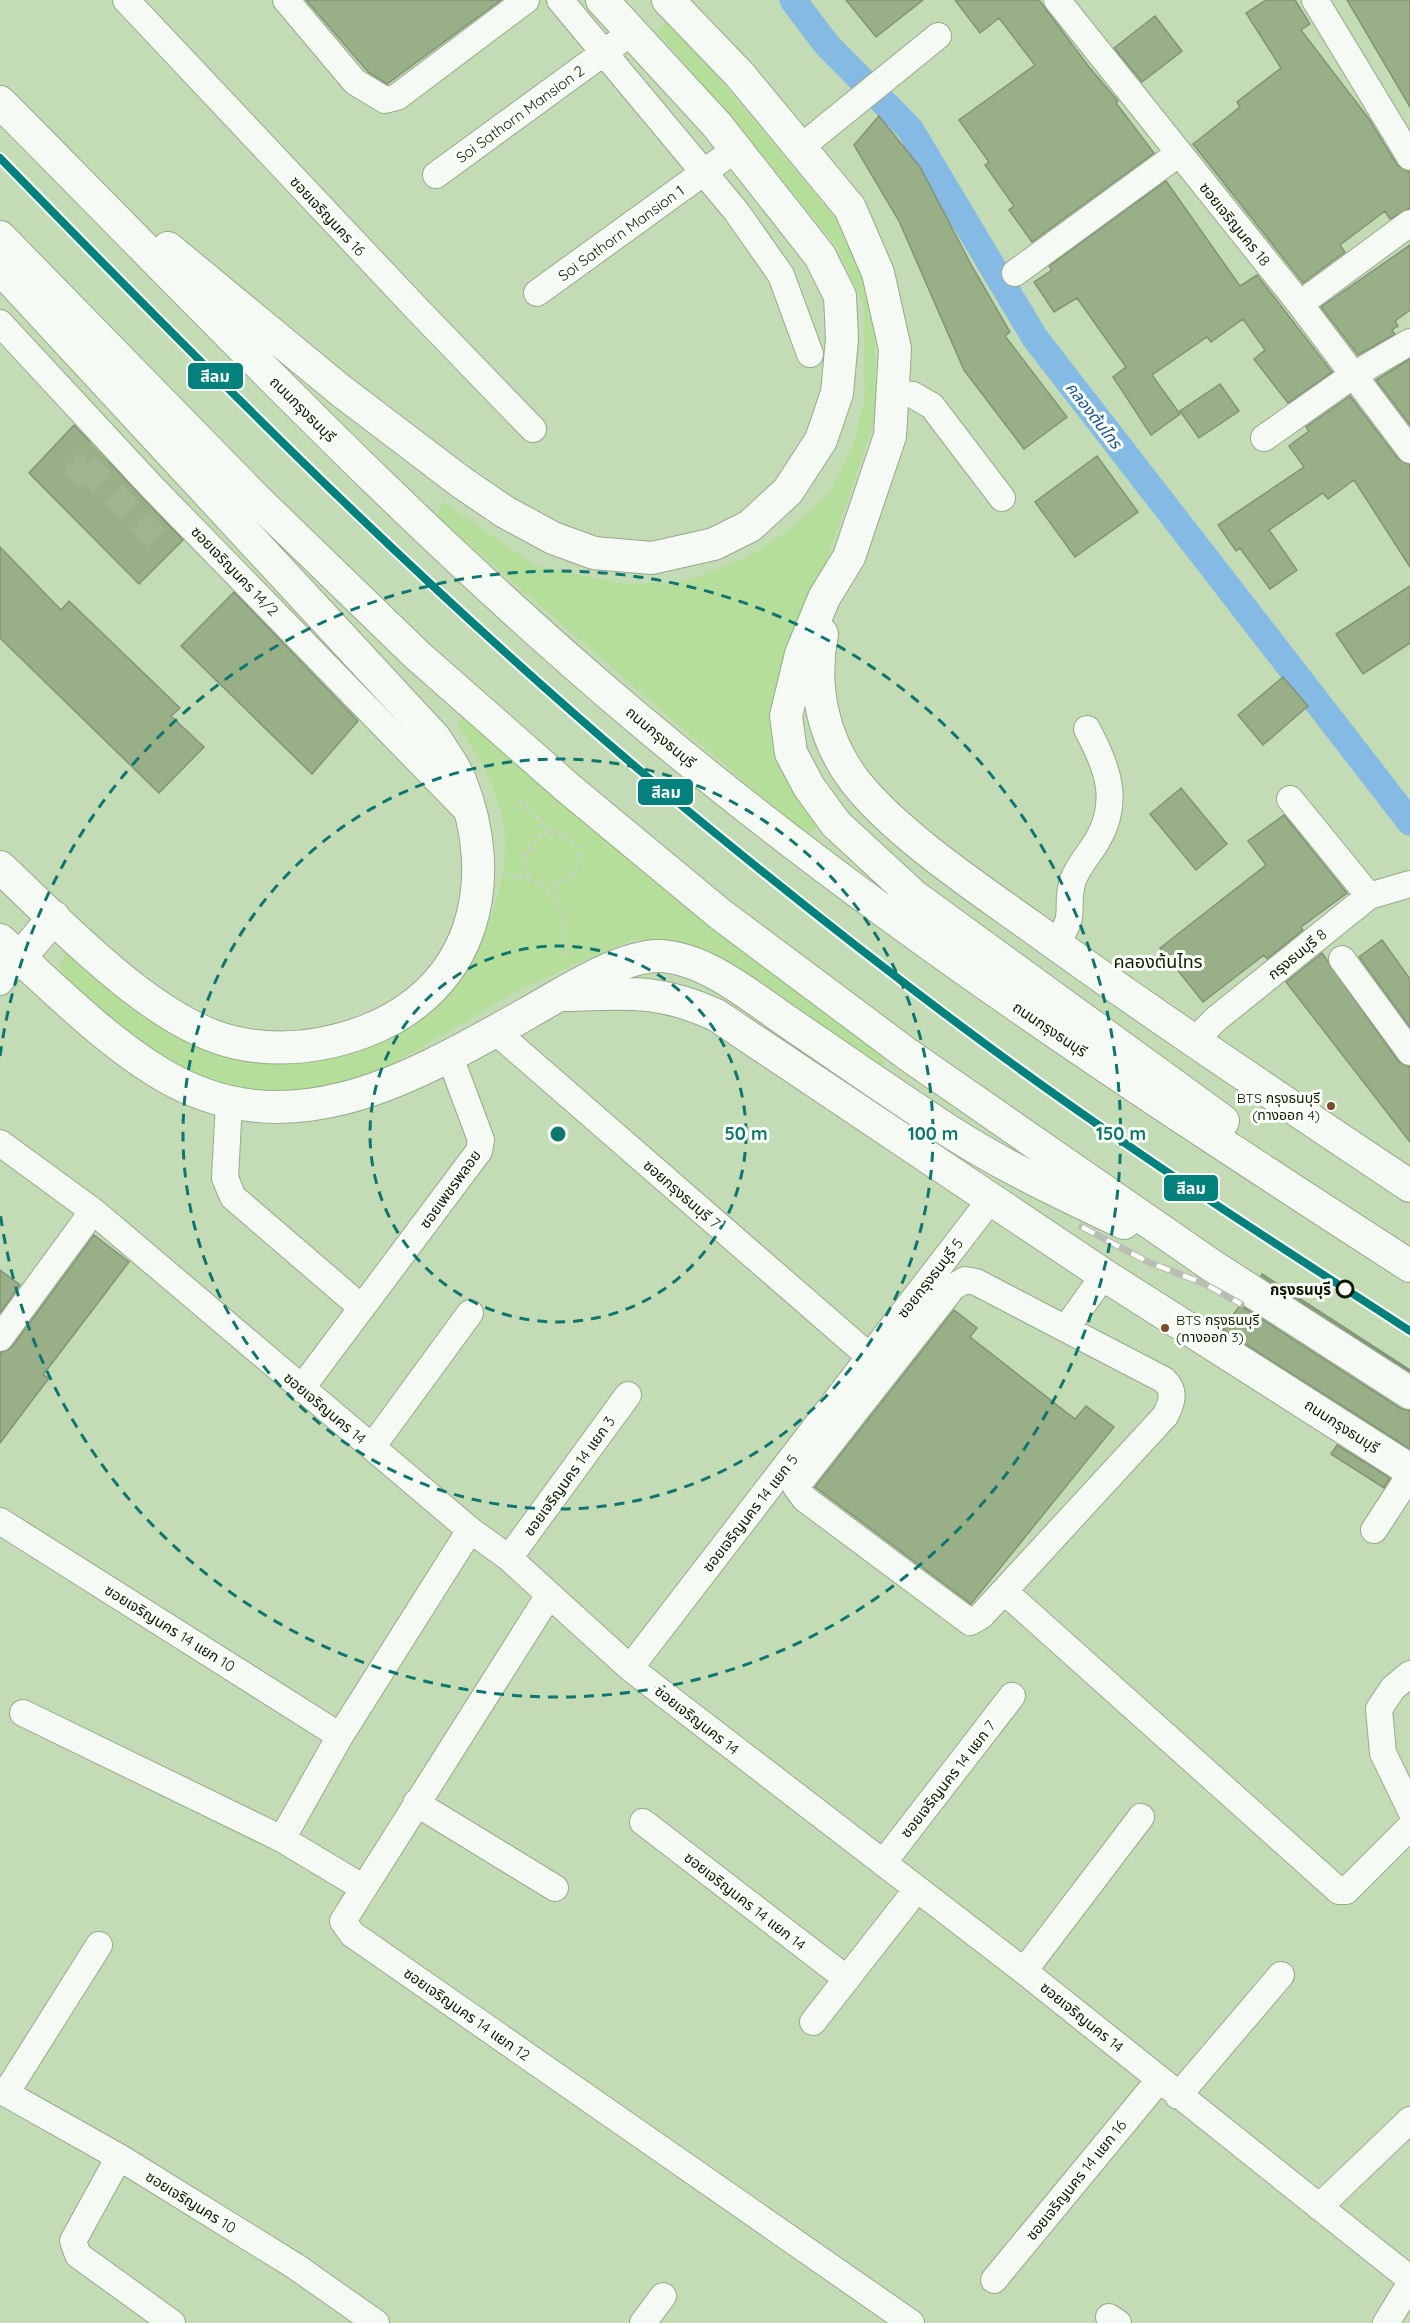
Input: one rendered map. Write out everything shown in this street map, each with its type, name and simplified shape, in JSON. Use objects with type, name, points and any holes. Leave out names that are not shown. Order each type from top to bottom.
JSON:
[{"type":"main road","points":[[29,131],[340,390],[461,482],[505,512],[553,538],[594,553],[652,558],[714,544],[750,526],[788,491],[821,440],[837,393],[842,339],[840,296],[820,256],[736,149],[602,0]]},
{"type":"main road","points":[[628,28],[652,0]]},
{"type":"main road","points":[[668,0],[740,75],[850,208],[878,273],[895,349],[890,436],[849,557],[832,597],[817,660],[823,718],[835,749],[854,780],[886,814],[978,888],[1194,1041],[1410,1186]]},
{"type":"main road","name":"ถนนกรุงธนบุรี","points":[[0,102],[238,345],[485,586],[635,716],[756,816],[892,918],[1147,1095],[1410,1266]]},
{"type":"main road","points":[[0,237],[248,490],[417,655],[568,788],[720,914],[907,1054],[1211,1265],[1403,1391]]},
{"type":"main road","points":[[0,268],[147,430],[328,620],[434,737],[460,777],[473,816],[478,862],[478,895],[472,924],[457,955],[440,982],[411,1008],[380,1026],[347,1038],[285,1049],[236,1043],[201,1031],[166,1013],[132,986],[0,867]]},
{"type":"main road","points":[[849,557],[824,597],[813,623],[791,686],[786,716],[791,753],[808,787],[836,824],[914,896],[1410,1258]]},
{"type":"main road","points":[[54,917],[10,949],[110,1036],[159,1073],[229,1103],[302,1108],[348,1099],[450,1057],[495,1031],[564,982],[597,975],[646,957],[663,956],[690,963],[735,987],[952,1133],[1014,1170],[1211,1265]]},
{"type":"main road","name":"ถนนกรุงธนบุรี","points":[[564,982],[685,1000],[716,1014],[1104,1275],[1410,1470]]},
{"type":"street","name":"ซอยเจริญนคร 16","points":[[126,0],[533,429]]},
{"type":"street","points":[[286,0],[355,82],[385,100],[397,97],[526,0]]},
{"type":"street","points":[[560,0],[736,211],[781,275],[810,354]]},
{"type":"street","name":"ซอยเจริญนคร 18","points":[[1057,0],[1300,304],[1410,450]]},
{"type":"street","points":[[1315,0],[1410,157]]},
{"type":"street","name":"Soi Sathorn Mansion 2","points":[[436,175],[604,54],[628,28]]},
{"type":"street","points":[[800,148],[938,36]]},
{"type":"street","name":"Soi Sathorn Mansion 1","points":[[537,293],[736,149]]},
{"type":"street","points":[[1015,273],[1178,154]]},
{"type":"street","points":[[1300,304],[1410,223]]},
{"type":"street","name":"ซอยเจริญนคร 14/2","points":[[0,323],[105,446],[473,816]]},
{"type":"street","points":[[1264,438],[1352,376],[1410,342]]},
{"type":"street","points":[[892,392],[913,395],[932,406],[1002,498]]},
{"type":"street","points":[[1055,944],[1070,920],[1074,877],[1103,831],[1110,806],[1111,783],[1103,758],[1088,729]]},
{"type":"street","points":[[1290,799],[1369,896]]},
{"type":"street","name":"กรุงธนบุรี 8","points":[[1194,1041],[1216,1019],[1369,896],[1410,884]]},
{"type":"street","points":[[0,982],[10,949]]},
{"type":"street","points":[[1342,959],[1410,1052]]},
{"type":"street","name":"ซอยกรุงธนบุรี 7","points":[[495,1031],[870,1357]]},
{"type":"street","name":"ซอยเพชรพลอย","points":[[302,1389],[481,1146],[450,1057]]},
{"type":"street","points":[[229,1103],[225,1178],[232,1197],[362,1308]]},
{"type":"street","name":"ซอยเจริญนคร 14","points":[[0,1143],[93,1211],[470,1530],[509,1558],[630,1668],[1024,1971],[1410,2279]]},
{"type":"street","name":"ซอยกรุงธนบุรี 5","points":[[870,1357],[991,1199]]},
{"type":"street","points":[[0,1338],[93,1211]]},
{"type":"street","points":[[1067,1327],[1104,1275]]},
{"type":"street","points":[[958,1281],[976,1282],[1067,1327],[1164,1380],[1171,1388],[1172,1400],[1165,1416],[981,1616],[968,1622],[805,1499],[787,1482],[958,1281]]},
{"type":"street","points":[[372,1448],[470,1313]]},
{"type":"street","name":"ซอยเจริญนคร 14 แยก 5","points":[[630,1668],[787,1482],[870,1357]]},
{"type":"street","name":"ซอยเจริญนคร 14 แยก 3","points":[[509,1558],[628,1395]]},
{"type":"street","points":[[1374,1530],[1410,1475]]},
{"type":"street","name":"ซอยเจริญนคร 14 แยก 10","points":[[0,1521],[340,1736]]},
{"type":"street","points":[[282,1839],[340,1736],[470,1530]]},
{"type":"street","points":[[1004,1591],[1339,1891],[1346,1891],[1410,1827]]},
{"type":"street","name":"ซอยเจริญนคร 14 แยก 12","points":[[549,1595],[362,1887],[343,1921],[352,1934],[911,2323]]},
{"type":"street","points":[[1410,1674],[1393,1688],[1379,1709],[1383,1753],[1410,1809]]},
{"type":"street","name":"ซอยเจริญนคร 14 แยก 7","points":[[883,1863],[1012,1696]]},
{"type":"street","points":[[23,1713],[282,1839],[362,1887]]},
{"type":"street","points":[[416,1803],[555,1888]]},
{"type":"street","points":[[1024,1971],[1142,1816]]},
{"type":"street","name":"ซอยเจริญนคร 14 แยก 14","points":[[643,1822],[847,1979]]},
{"type":"street","points":[[813,2022],[917,1889]]},
{"type":"street","points":[[3,2092],[99,1945]]},
{"type":"street","name":"ซอยเจริญนคร 14 แยก 16","points":[[994,2280],[1168,2088],[1281,1975]]},
{"type":"street","name":"ซอยเจริญนคร 10","points":[[3,2092],[119,2157],[294,2266],[376,2323]]},
{"type":"street","points":[[1319,2207],[1410,2120]]},
{"type":"street","points":[[119,2157],[73,2241],[74,2248],[78,2255],[172,2323]]},
{"type":"street","points":[[1386,2323],[1410,2284]]},
{"type":"street","points":[[643,2323],[663,2296]]},
{"type":"path","points":[[520,802],[537,817],[548,833]]},
{"type":"path","points":[[528,878],[525,856],[540,835],[558,831],[577,846],[581,861],[571,877],[548,888]]},
{"type":"path","points":[[502,874],[528,878],[548,888],[558,899],[564,982]]},
{"type":"green space","points":[[665,23],[679,30],[846,231],[874,288],[876,392],[874,422],[793,659],[777,713],[821,818],[815,830],[805,834],[436,516],[444,502],[536,566],[625,584],[681,582],[744,559],[788,531],[831,491],[854,442],[865,396],[864,307],[838,248],[658,32]]},
{"type":"green space","points":[[463,718],[866,1042],[884,1058],[884,1064],[879,1064],[817,1024],[657,941],[631,940],[518,990],[391,1065],[344,1085],[303,1093],[245,1089],[201,1077],[157,1059],[64,975],[59,965],[67,949],[264,1054],[440,987],[460,971],[473,955],[484,935],[493,912],[504,866],[504,827],[501,813],[480,760],[457,724]]},
{"type":"building","points":[[306,0],[501,0],[387,84],[368,72]]},
{"type":"building","points":[[846,0],[923,0],[876,37]]},
{"type":"building","points":[[955,0],[1039,0],[1089,67],[1118,101],[1116,103],[1154,153],[1032,242],[1009,210],[1014,206],[985,165],[989,162],[959,120],[1035,65],[999,18],[980,33]]},
{"type":"building","points":[[1266,0],[1295,0],[1310,24],[1301,30],[1369,119],[1397,165],[1410,172],[1410,208],[1390,219],[1385,211],[1340,245],[1345,252],[1303,283],[1193,144],[1240,107],[1237,102],[1281,68],[1246,13]]},
{"type":"building","points":[[1347,0],[1410,0],[1410,107]]},
{"type":"building","points":[[1155,16],[1182,51],[1142,82],[1114,48]]},
{"type":"building","points":[[879,116],[920,167],[973,268],[1010,332],[1005,336],[1067,417],[1024,449],[964,370],[899,221],[854,145]]},
{"type":"building","points":[[1166,181],[1240,286],[1257,275],[1332,372],[1288,403],[1254,359],[1265,350],[1243,319],[1211,342],[1207,337],[1152,375],[1180,414],[1151,435],[1113,377],[1126,367],[1077,298],[1054,312],[1034,282],[1052,270],[1049,266]]},
{"type":"building","points":[[1410,245],[1410,310],[1395,321],[1398,326],[1392,330],[1395,334],[1358,355],[1321,307]]},
{"type":"building","points":[[1410,359],[1410,425],[1376,380]]},
{"type":"building","points":[[1220,384],[1239,411],[1199,438],[1180,411]]},
{"type":"building","points":[[1350,396],[1398,459],[1410,465],[1410,567],[1354,480],[1328,499],[1323,493],[1269,530],[1297,570],[1270,589],[1240,548],[1236,551],[1218,525],[1304,467],[1289,446],[1309,431],[1306,427]]},
{"type":"building","points":[[74,425],[183,540],[139,584],[29,473]]},
{"type":"building","points":[[1097,456],[1138,512],[1075,557],[1035,502]]},
{"type":"building","points":[[0,547],[61,610],[69,601],[180,708],[171,716],[204,747],[159,793],[0,638]]},
{"type":"building","points":[[1410,586],[1410,643],[1363,674],[1336,634]]},
{"type":"building","points":[[234,592],[358,721],[312,774],[181,646]]},
{"type":"building","points":[[1283,677],[1308,706],[1263,745],[1238,715]]},
{"type":"building","points":[[1181,788],[1227,844],[1196,870],[1150,814]]},
{"type":"building","points":[[1284,815],[1347,893],[1301,927],[1303,930],[1267,959],[1264,955],[1203,1002],[1160,948],[1266,865],[1248,841]]},
{"type":"building","points":[[1382,940],[1410,979],[1410,1027],[1359,957]]},
{"type":"building","points":[[1322,953],[1398,1061],[1410,1067],[1410,1142],[1286,982]]},
{"type":"building","points":[[94,1235],[129,1262],[43,1375],[49,1378],[0,1443],[0,1353],[12,1347]]},
{"type":"building","points":[[0,1270],[20,1285],[0,1313]]},
{"type":"building","points":[[1262,1274],[1410,1370],[1410,1372],[1261,1276]]},
{"type":"building","points":[[1240,1305],[1400,1408],[1410,1411],[1410,1449],[1223,1330]]},
{"type":"building","points":[[954,1310],[977,1328],[970,1337],[1075,1419],[1086,1406],[1114,1427],[971,1604],[815,1487]]},
{"type":"building","points":[[1337,1445],[1390,1478],[1384,1488],[1331,1454]]},
{"type":"waterway","name":"คลองต้นไทร","points":[[793,0],[827,45],[910,129],[1035,338],[1410,822]]},
{"type":"tunnel","points":[[71,480],[100,450]]},
{"type":"tunnel","points":[[85,465],[156,538]]},
{"type":"railway","points":[[1082,1227],[1148,1262],[1203,1283],[1241,1304]]},
{"type":"transit line","name":"สีลม","points":[[0,158],[175,336],[353,511],[536,680],[726,842],[875,961],[1028,1075],[1201,1195],[1410,1331]]},
{"type":"place","name":"BTS กรุงธนบุรี (ทางออก 4)","points":[[1331,1106]]},
{"type":"place","name":"กรุงธนบุรี","points":[[1345,1289]]},
{"type":"place","name":"BTS กรุงธนบุรี (ทางออก 3)","points":[[1165,1328]]},
{"type":"district","name":"คลองต้นไทร","points":[[1158,961]]}]
